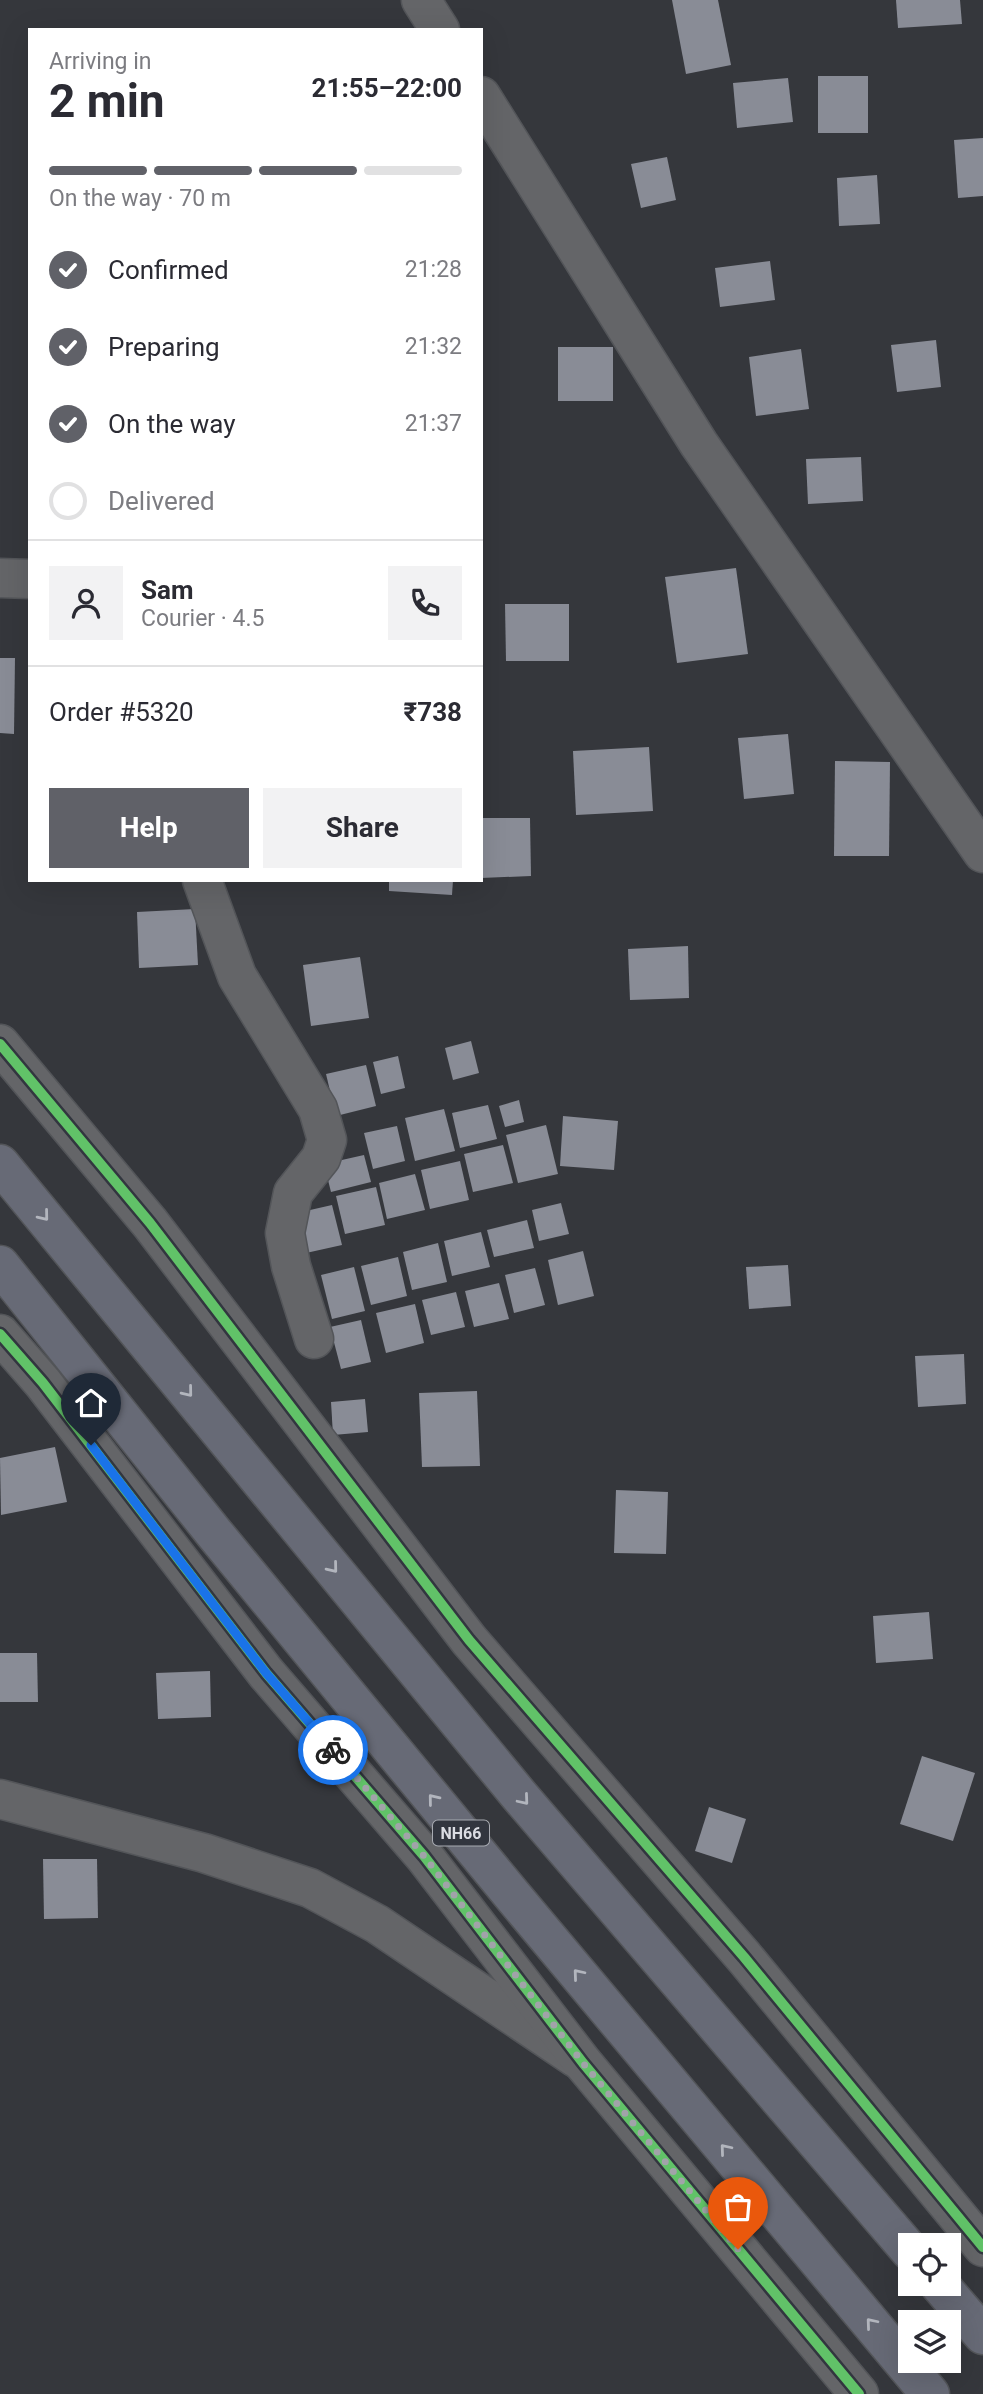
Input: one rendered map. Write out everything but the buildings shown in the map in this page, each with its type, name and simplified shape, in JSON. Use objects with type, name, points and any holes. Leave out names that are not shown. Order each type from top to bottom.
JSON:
[{"type":"highway","points":[[0,1164],[518,1794],[898,2236]]},
{"type":"highway","name":"NH66","points":[[0,1265],[214,1533],[424,1788],[930,2394]]},
{"type":"highway","points":[[949,2296],[983,2335]]},
{"type":"street","points":[[421,0],[439,28]]},
{"type":"street","points":[[483,99],[699,444],[983,853]]},
{"type":"street","points":[[0,579],[28,579]]},
{"type":"street","points":[[203,882],[237,976],[318,1109],[327,1140],[321,1158],[293,1193],[285,1233],[291,1266],[314,1339]]},
{"type":"street","points":[[0,1044],[150,1223],[469,1640],[744,1957],[983,2247]]},
{"type":"street","points":[[0,1334],[43,1383],[266,1673],[424,1856],[583,2063],[859,2394]]},
{"type":"street","points":[[0,1799],[204,1853],[310,1888],[377,1924],[583,2063]]},
{"type":"cycle path","points":[[0,1044],[150,1223],[469,1640],[744,1957],[983,2247]]},
{"type":"cycle path","points":[[0,1334],[43,1383],[266,1673],[424,1856],[583,2063],[859,2394]]},
{"type":"way so far","points":[[333,1750],[424,1856],[583,2063],[738,2249]]},
{"type":"route","points":[[91,1445],[266,1673],[333,1750]]}]
